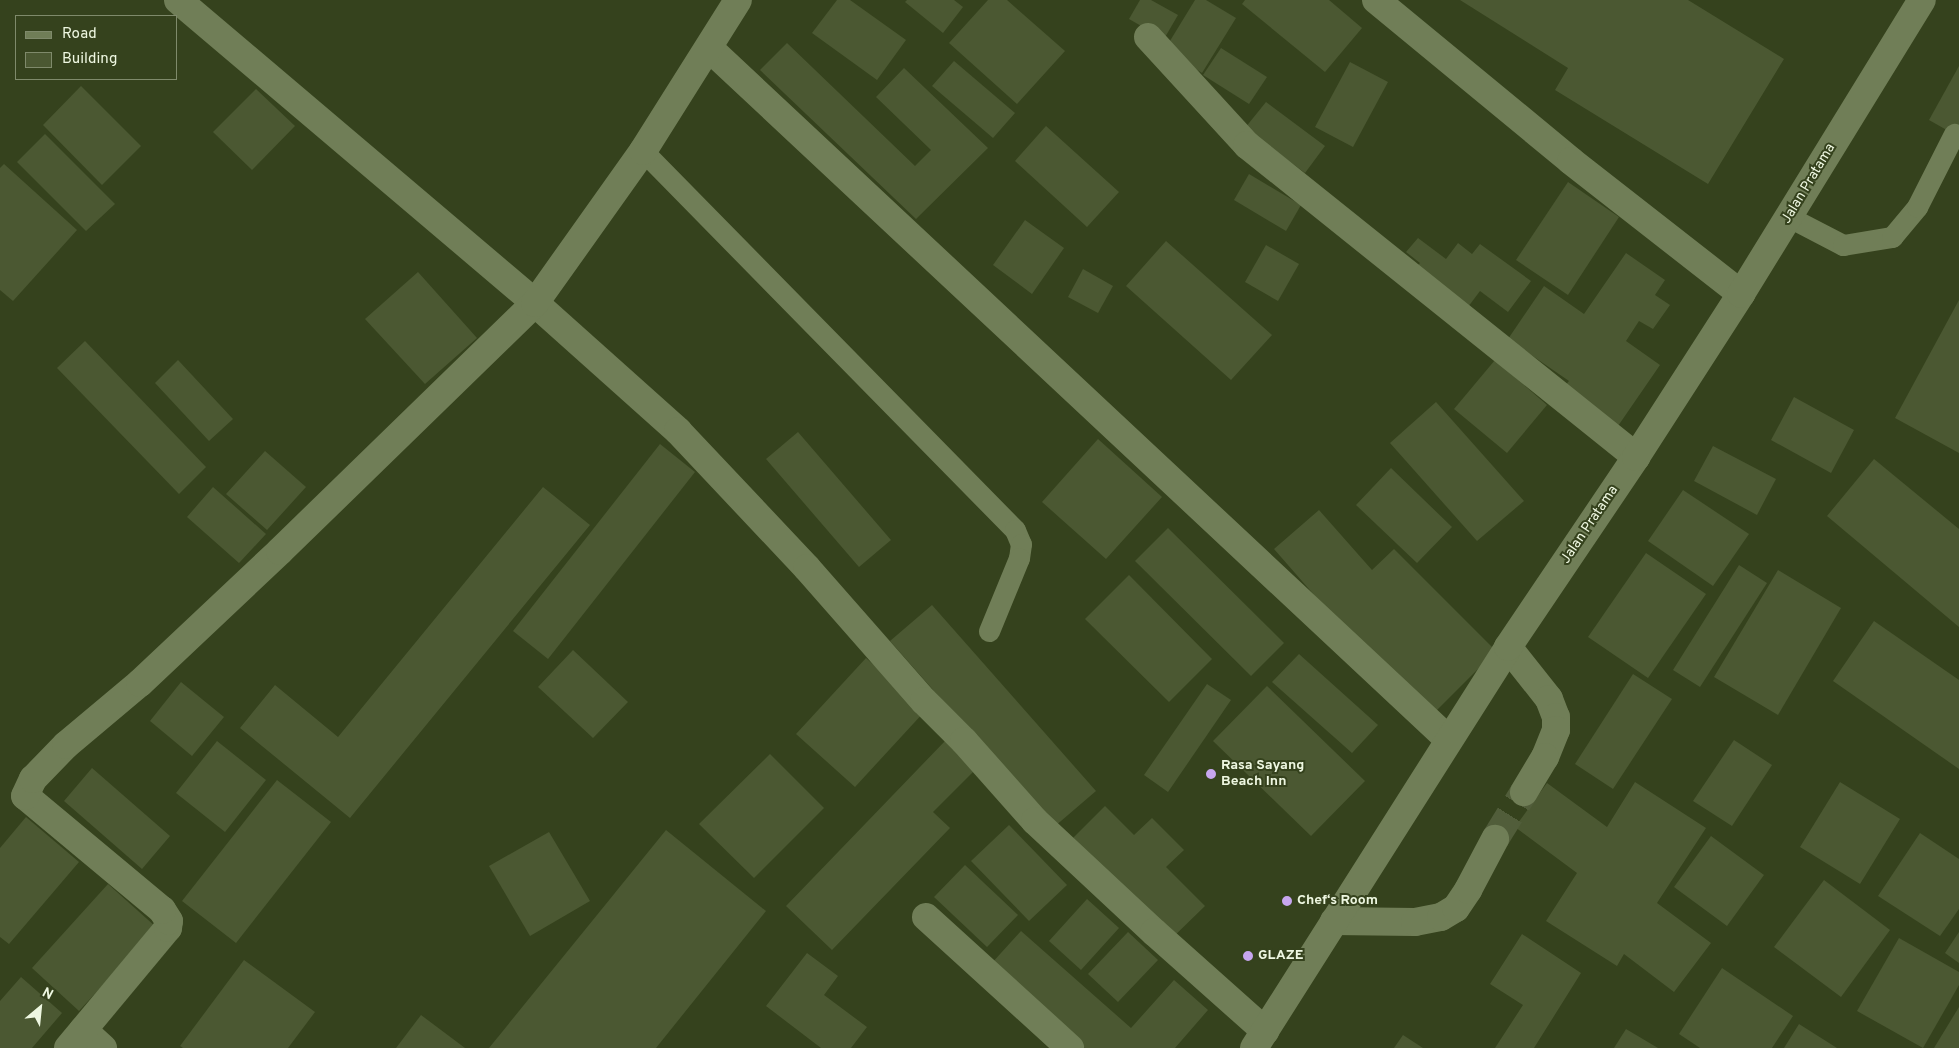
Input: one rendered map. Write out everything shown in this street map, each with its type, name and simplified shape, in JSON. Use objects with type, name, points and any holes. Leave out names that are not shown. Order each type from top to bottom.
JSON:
[{"type":"street","points":[[178,0],[535,303],[678,431],[807,568],[924,701],[964,741],[1035,820],[1154,932],[1259,1040]]},
{"type":"street","points":[[103,1048],[75,1039],[168,928],[169,921],[162,910],[25,796],[33,779],[66,745],[140,683],[280,552],[535,303],[643,151],[738,0]]},
{"type":"street","points":[[1376,0],[1572,161],[1741,294]]},
{"type":"street","name":"Jalan Pratama","points":[[1259,1040],[1448,739],[1636,457],[1741,294],[1922,0]]},
{"type":"street","points":[[1148,37],[1247,145],[1636,457]]},
{"type":"street","points":[[709,48],[1448,739]]},
{"type":"street","points":[[1508,647],[1549,698],[1556,717],[1556,730],[1545,757],[1524,792]]},
{"type":"street","points":[[1334,921],[1415,922],[1442,918],[1456,908],[1468,890],[1495,839]]},
{"type":"street","points":[[926,917],[1070,1048]]},
{"type":"lane","points":[[1789,217],[1843,245],[1892,237],[1917,207],[1954,134]]},
{"type":"lane","points":[[643,151],[1015,530],[1022,544],[1019,558],[989,631]]},
{"type":"building","points":[[837,0],[850,0],[906,40],[877,80],[812,33]]},
{"type":"building","points":[[907,0],[954,0],[963,7],[943,33],[905,2]]},
{"type":"building","points":[[988,0],[1007,0],[1065,51],[1017,104],[949,43]]},
{"type":"building","points":[[1140,0],[1151,0],[1178,15],[1164,39],[1129,19]]},
{"type":"building","points":[[1195,0],[1206,0],[1236,18],[1202,73],[1165,49]]},
{"type":"building","points":[[1245,0],[1329,0],[1362,28],[1325,72],[1242,4]]},
{"type":"building","points":[[1460,0],[1688,0],[1784,59],[1708,184],[1555,90],[1568,68]]},
{"type":"building","points":[[787,43],[915,166],[931,150],[876,97],[904,68],[988,148],[916,219],[760,70]]},
{"type":"building","points":[[1221,48],[1267,77],[1249,104],[1203,75]]},
{"type":"building","points":[[954,61],[1015,113],[993,138],[932,86]]},
{"type":"building","points":[[1350,62],[1388,82],[1353,147],[1315,127]]},
{"type":"building","points":[[1959,66],[1959,137],[1929,120]]},
{"type":"building","points":[[81,86],[141,146],[102,185],[43,125]]},
{"type":"building","points":[[256,89],[295,126],[252,170],[213,132]]},
{"type":"building","points":[[1266,102],[1325,146],[1305,173],[1245,128]]},
{"type":"building","points":[[1046,126],[1119,192],[1087,227],[1015,161]]},
{"type":"building","points":[[45,134],[115,204],[86,231],[17,162]]},
{"type":"building","points":[[4,164],[77,230],[13,301],[0,290],[0,168]]},
{"type":"building","points":[[1249,174],[1301,205],[1286,231],[1234,200]]},
{"type":"building","points":[[1568,182],[1619,217],[1568,295],[1516,260]]},
{"type":"building","points":[[1025,220],[1064,248],[1032,294],[993,265]]},
{"type":"building","points":[[1418,238],[1446,259],[1458,243],[1472,254],[1480,244],[1531,281],[1508,312],[1480,291],[1468,307],[1416,267],[1420,263],[1406,252]]},
{"type":"building","points":[[1166,241],[1272,335],[1231,380],[1126,286]]},
{"type":"building","points":[[1266,245],[1299,264],[1278,301],[1245,282]]},
{"type":"building","points":[[1626,253],[1665,280],[1655,295],[1670,305],[1653,329],[1639,321],[1626,341],[1660,365],[1618,426],[1563,388],[1569,381],[1508,339],[1544,286],[1584,314]]},
{"type":"building","points":[[1083,269],[1113,286],[1098,313],[1068,297]]},
{"type":"building","points":[[418,272],[477,338],[425,384],[365,319]]},
{"type":"building","points":[[1959,300],[1959,453],[1895,418]]},
{"type":"building","points":[[85,341],[206,467],[179,494],[57,368]]},
{"type":"building","points":[[178,360],[233,419],[209,441],[155,383]]},
{"type":"building","points":[[1495,360],[1547,405],[1507,453],[1454,409]]},
{"type":"building","points":[[1794,397],[1854,430],[1831,473],[1771,440]]},
{"type":"building","points":[[1436,402],[1524,501],[1477,541],[1390,443]]},
{"type":"building","points":[[798,432],[891,540],[859,567],[766,459]]},
{"type":"building","points":[[1098,439],[1162,497],[1106,559],[1042,502]]},
{"type":"building","points":[[660,444],[695,472],[548,659],[513,631]]},
{"type":"building","points":[[1713,446],[1776,479],[1757,515],[1694,481]]},
{"type":"building","points":[[265,451],[306,487],[267,530],[226,494]]},
{"type":"building","points":[[1874,459],[1959,529],[1959,627],[1827,516]]},
{"type":"building","points":[[1391,468],[1452,527],[1417,563],[1356,505]]},
{"type":"building","points":[[213,487],[266,534],[239,563],[187,517]]},
{"type":"building","points":[[543,487],[590,525],[350,818],[240,728],[275,685],[338,737]]},
{"type":"building","points":[[1683,490],[1749,534],[1713,586],[1648,541]]},
{"type":"building","points":[[1319,510],[1372,570],[1394,549],[1496,651],[1429,718],[1329,612],[1274,549]]},
{"type":"building","points":[[1168,528],[1284,643],[1251,676],[1135,561]]},
{"type":"building","points":[[1646,553],[1706,594],[1648,678],[1588,637]]},
{"type":"building","points":[[1739,565],[1767,583],[1700,687],[1673,670]]},
{"type":"building","points":[[1778,570],[1841,608],[1778,715],[1714,677]]},
{"type":"building","points":[[1129,575],[1212,659],[1169,702],[1085,619]]},
{"type":"building","points":[[932,605],[1096,791],[1054,827],[890,641]]},
{"type":"building","points":[[1874,621],[1959,680],[1959,769],[1833,681]]},
{"type":"building","points":[[573,650],[628,702],[593,738],[538,687]]},
{"type":"building","points":[[1299,654],[1378,725],[1352,753],[1272,682]]},
{"type":"building","points":[[866,658],[925,711],[855,787],[796,734]]},
{"type":"building","points":[[1633,674],[1672,699],[1613,789],[1575,764]]},
{"type":"building","points":[[181,682],[224,717],[192,756],[150,721]]},
{"type":"building","points":[[1207,684],[1231,700],[1168,792],[1144,775]]},
{"type":"building","points":[[1267,686],[1365,781],[1311,836],[1213,741]]},
{"type":"building","points":[[1734,740],[1772,765],[1732,826],[1693,801]]},
{"type":"building","points":[[217,741],[266,780],[225,832],[176,793]]},
{"type":"building","points":[[945,741],[976,769],[933,812],[950,828],[832,950],[786,906]]},
{"type":"building","points":[[770,754],[824,808],[754,878],[699,824]]},
{"type":"building","points":[[92,768],[170,836],[142,869],[64,801]]},
{"type":"building","points":[[277,780],[331,822],[236,943],[182,901]]},
{"type":"building","points":[[1635,782],[1706,828],[1657,903],[1711,943],[1674,992],[1624,954],[1617,966],[1546,921],[1577,873],[1515,827],[1547,783],[1607,827]]},
{"type":"building","points":[[1840,782],[1900,819],[1860,884],[1800,847]]},
{"type":"building","points":[[1105,806],[1134,835],[1152,818],[1184,850],[1166,867],[1205,906],[1168,942],[1068,843]]},
{"type":"building","points":[[26,817],[79,862],[9,944],[0,937],[0,848]]},
{"type":"building","points":[[1009,825],[1067,885],[1029,921],[971,861]]},
{"type":"building","points":[[666,830],[766,911],[656,1048],[489,1048]]},
{"type":"building","points":[[549,832],[590,901],[530,936],[489,866]]},
{"type":"building","points":[[1920,833],[1959,859],[1959,909],[1940,936],[1878,896]]},
{"type":"building","points":[[1711,836],[1764,875],[1727,926],[1674,887]]},
{"type":"building","points":[[965,865],[1018,915],[987,947],[934,897]]},
{"type":"building","points":[[1824,880],[1890,930],[1841,997],[1774,947]]},
{"type":"building","points":[[108,884],[156,927],[79,1011],[32,968]]},
{"type":"building","points":[[1087,899],[1119,928],[1081,970],[1049,941]]},
{"type":"building","points":[[1021,931],[1131,1028],[1174,980],[1208,1010],[1175,1048],[1085,1048],[991,964]]},
{"type":"building","points":[[1128,932],[1158,960],[1118,1002],[1088,974]]},
{"type":"building","points":[[1959,932],[1959,963],[1945,953]]},
{"type":"building","points":[[1522,934],[1581,973],[1534,1048],[1495,1048],[1523,1005],[1490,984]]},
{"type":"building","points":[[1899,938],[1959,972],[1959,985],[1923,1048],[1857,1011]]},
{"type":"building","points":[[807,953],[838,976],[824,995],[867,1027],[851,1048],[821,1048],[766,1006]]},
{"type":"building","points":[[244,960],[315,1012],[288,1048],[183,1048],[180,1046]]},
{"type":"building","points":[[1722,968],[1793,1016],[1772,1048],[1700,1048],[1679,1034]]},
{"type":"building","points":[[21,977],[62,1013],[32,1048],[0,1048],[0,1001]]},
{"type":"building","points":[[1959,1007],[1959,1048],[1934,1048]]},
{"type":"building","points":[[421,1015],[465,1048],[396,1048]]},
{"type":"building","points":[[1799,1024],[1837,1048],[1784,1048]]},
{"type":"building","points":[[1626,1029],[1658,1048],[1614,1048]]},
{"type":"building","points":[[1403,1035],[1423,1048],[1394,1048]]},
{"type":"tunnel","points":[[1495,839],[1524,792]]},
{"type":"place","name":"Rasa Sayang Beach Inn","points":[[1211,774]]},
{"type":"place","name":"Chef‘s Room","points":[[1287,901]]},
{"type":"place","name":"GLAZE","points":[[1248,956]]}]
